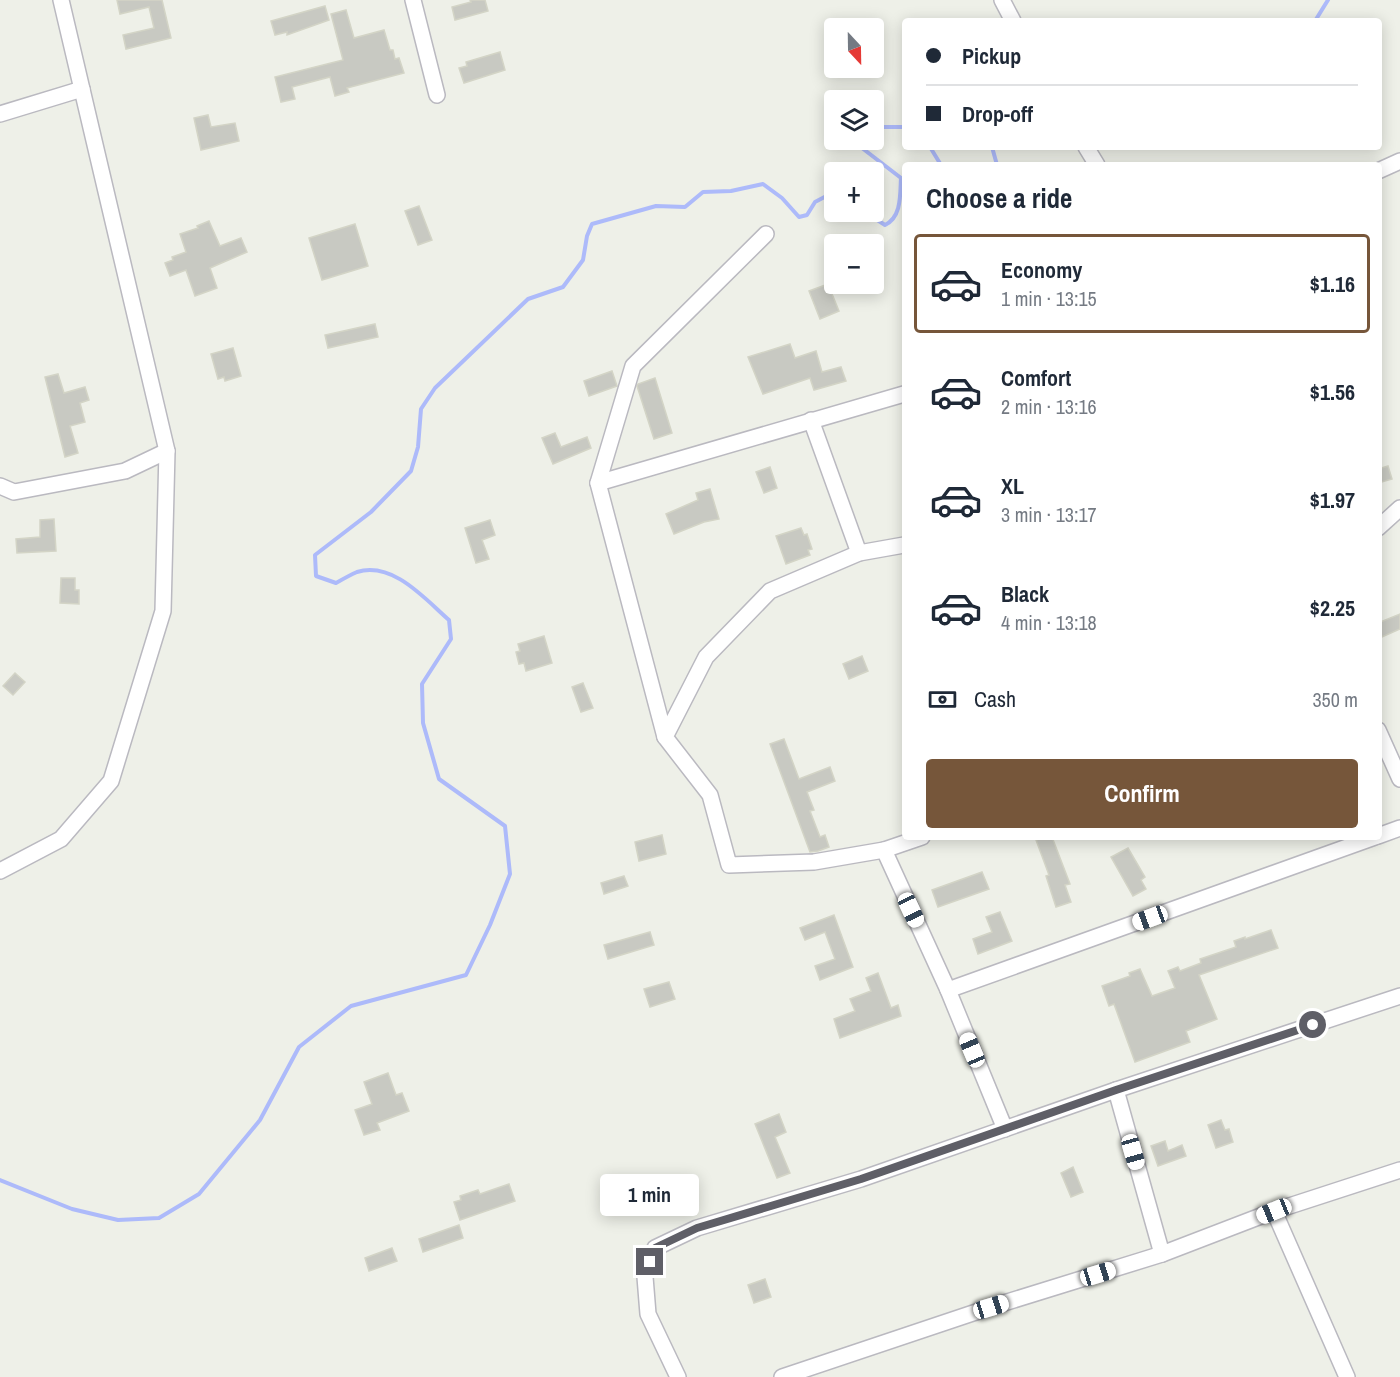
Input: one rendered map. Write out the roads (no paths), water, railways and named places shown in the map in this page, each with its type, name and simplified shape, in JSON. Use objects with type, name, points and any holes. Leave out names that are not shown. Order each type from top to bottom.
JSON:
[{"type":"street","points":[[0,871],[61,839],[111,781],[164,611],[167,451],[61,0]]},
{"type":"street","points":[[413,0],[437,95]]},
{"type":"street","points":[[1002,0],[1012,18]]},
{"type":"street","points":[[0,114],[82,89]]},
{"type":"street","points":[[1382,169],[1400,161]]},
{"type":"street","points":[[766,234],[633,366],[598,483],[665,736],[710,795],[729,865],[814,862],[884,850],[913,840]]},
{"type":"street","points":[[598,483],[902,395]]},
{"type":"street","points":[[811,420],[859,553]]},
{"type":"street","points":[[0,486],[14,492],[125,471],[167,451]]},
{"type":"street","points":[[1382,524],[1400,508]]},
{"type":"street","points":[[665,736],[706,657],[770,591],[859,553],[902,545]]},
{"type":"street","points":[[1382,739],[1400,779]]},
{"type":"street","points":[[1382,834],[1400,828]]},
{"type":"street","points":[[948,990],[1365,840]]},
{"type":"street","points":[[884,850],[948,990],[1005,1129]]},
{"type":"street","points":[[678,1377],[648,1314],[645,1277],[655,1248],[697,1228],[861,1179],[1116,1090],[1400,996]]},
{"type":"street","points":[[1116,1090],[1162,1254]]},
{"type":"street","points":[[782,1377],[991,1307],[1162,1254],[1274,1211],[1400,1170]]},
{"type":"street","points":[[1274,1211],[1347,1377]]},
{"type":"waterway","points":[[1317,18],[1328,0]]},
{"type":"waterway","points":[[884,127],[902,127]]},
{"type":"waterway","points":[[865,150],[880,162]]},
{"type":"waterway","points":[[932,150],[939,162]]},
{"type":"waterway","points":[[993,150],[996,162]]},
{"type":"waterway","points":[[880,222],[885,225],[895,217],[900,198],[901,178],[884,165]]},
{"type":"waterway","points":[[0,1180],[72,1209],[118,1220],[159,1218],[199,1194],[260,1120],[299,1047],[351,1006],[466,975],[490,925],[510,874],[505,826],[439,779],[423,723],[422,684],[451,639],[449,620],[407,584],[383,572],[370,570],[357,572],[336,583],[316,576],[315,555],[371,512],[411,471],[418,447],[421,409],[435,388],[528,299],[563,287],[583,260],[587,236],[592,224],[656,206],[685,207],[703,192],[731,191],[763,184],[782,198],[799,217],[807,215],[815,202],[824,197]]}]
